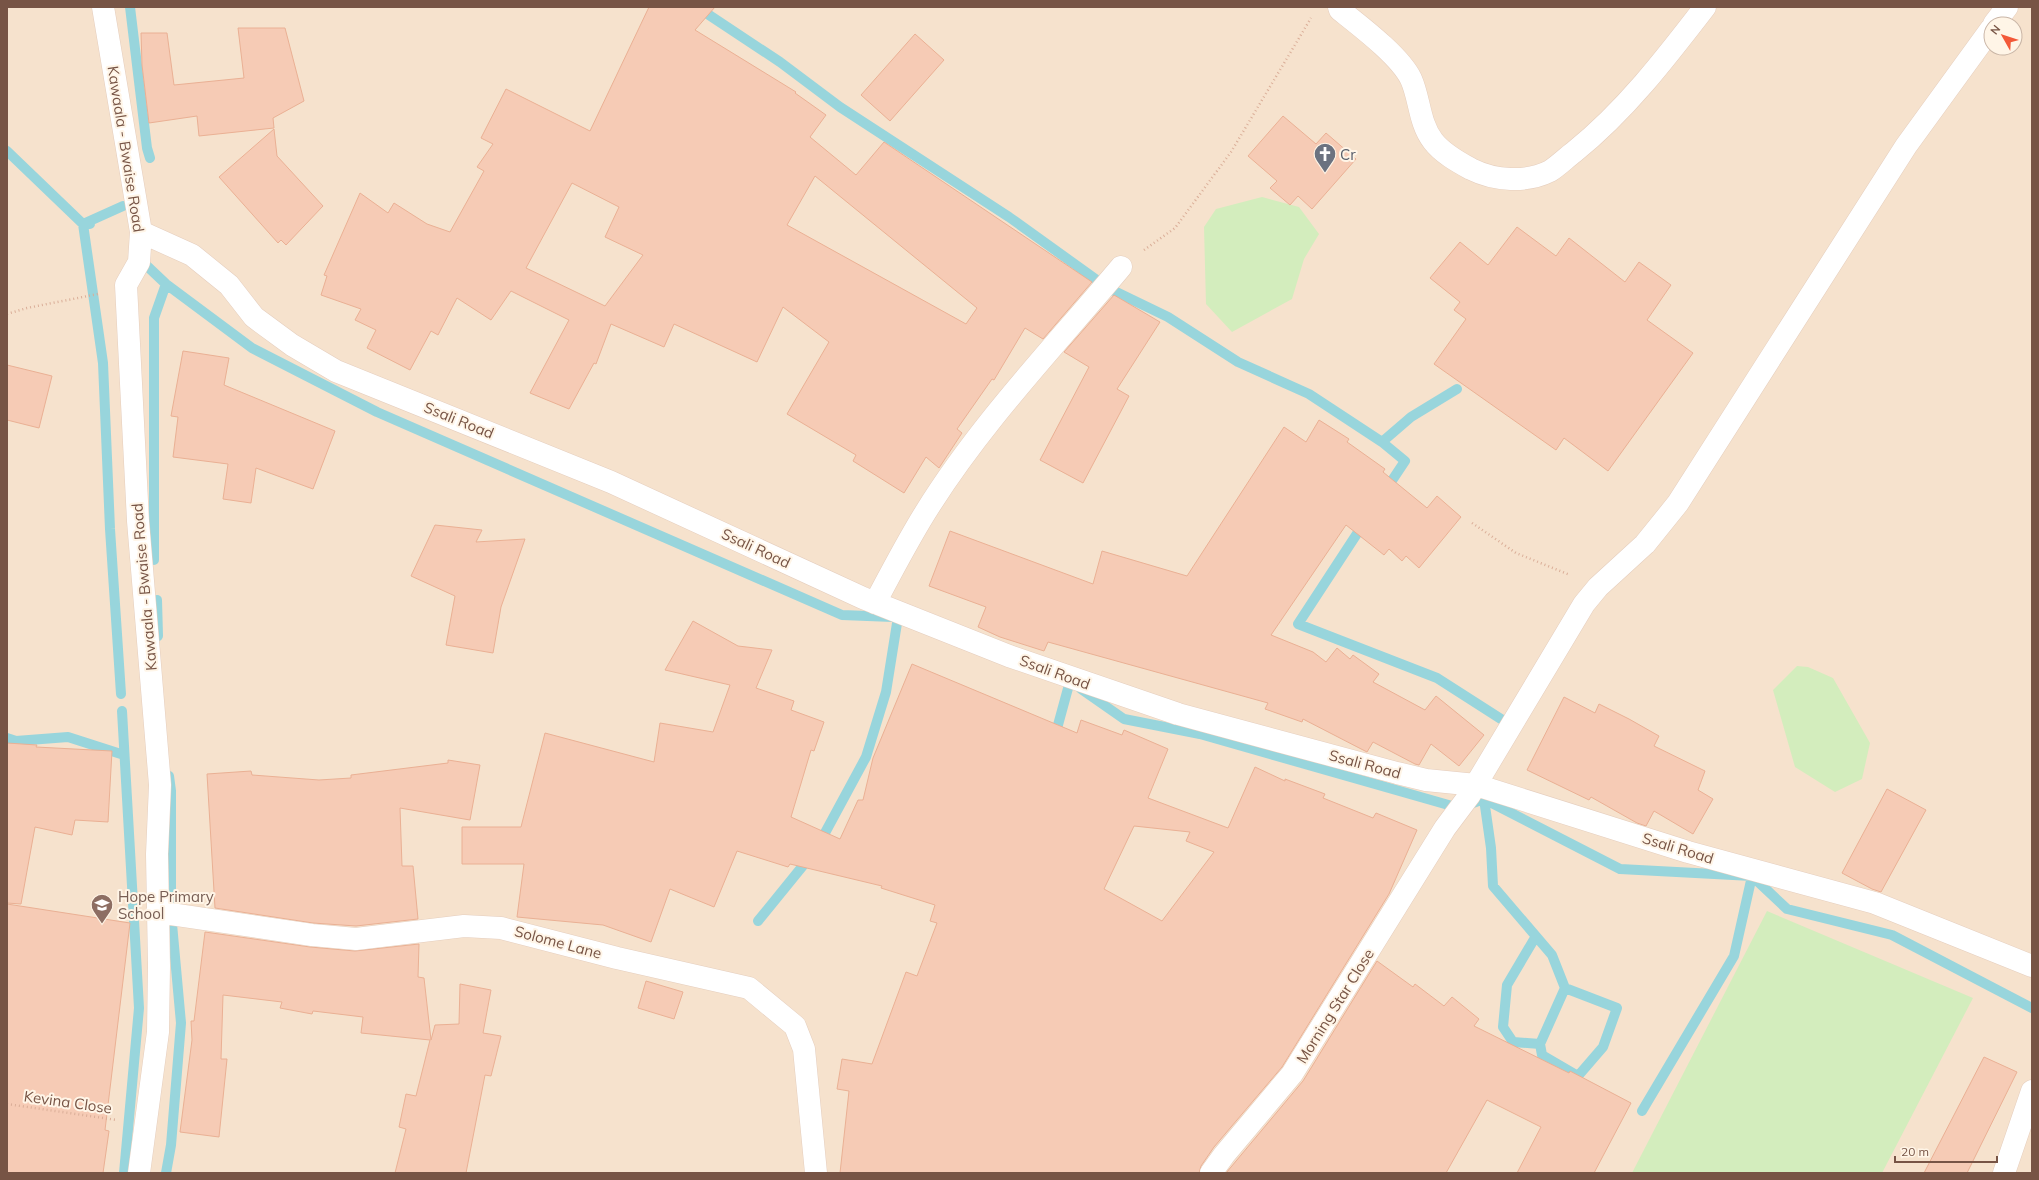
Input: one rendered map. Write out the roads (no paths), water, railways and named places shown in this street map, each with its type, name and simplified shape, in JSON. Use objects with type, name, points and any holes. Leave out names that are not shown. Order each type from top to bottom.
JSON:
[{"type":"street","name":"Kawaala - Bwaise Road","points":[[103,7],[141,232],[139,262],[126,287],[138,521],[160,785],[157,854],[159,966],[158,1032],[138,1173]]},
{"type":"street","points":[[1339,7],[1340,10],[1395,58],[1407,71],[1412,80],[1427,134],[1444,152],[1480,174],[1504,178],[1526,179],[1550,170],[1591,139],[1648,80],[1705,7]]},
{"type":"street","points":[[2000,16],[2006,7]]},
{"type":"street","name":"Morning Star Close","points":[[1212,1173],[1224,1155],[1292,1074],[1445,828],[1473,790],[1584,604],[1598,587],[1645,544],[1678,503],[1906,146],[1983,40]]},
{"type":"street","name":"Ssali Road","points":[[141,232],[192,255],[229,285],[254,317],[292,345],[336,370],[611,482],[875,603],[1009,656],[1178,714],[1397,773],[1473,790],[1688,852],[1875,903],[2032,966]]},
{"type":"street","points":[[875,603],[925,512],[964,456],[1008,399],[1121,267]]},
{"type":"street","name":"Solome Lane","points":[[157,912],[312,935],[356,938],[464,926],[501,928],[617,958],[749,988],[795,1026],[804,1049],[816,1173]]},
{"type":"street","points":[[2004,1173],[2032,1091]]},
{"type":"waterway","points":[[130,7],[147,148],[150,158]]},
{"type":"waterway","points":[[697,7],[780,62],[840,107],[1009,217],[1108,288],[1168,317],[1238,362],[1309,394],[1382,442],[1405,461],[1385,491]]},
{"type":"waterway","points":[[7,151],[83,224],[90,224]]},
{"type":"waterway","points":[[121,694],[110,529],[103,363],[83,224],[123,206]]},
{"type":"waterway","points":[[147,266],[166,284],[252,348],[377,412],[842,615],[893,617]]},
{"type":"waterway","points":[[154,560],[154,318],[166,284],[162,280]]},
{"type":"waterway","points":[[1382,442],[1411,417],[1457,389]]},
{"type":"waterway","points":[[1364,523],[1298,624],[1437,678],[1501,719]]},
{"type":"waterway","points":[[157,600],[158,636]]},
{"type":"waterway","points":[[819,844],[866,757],[886,692],[898,617]]},
{"type":"waterway","points":[[1056,738],[1070,681]]},
{"type":"waterway","points":[[1081,689],[1124,719],[1200,734],[1459,808],[1484,799],[1620,869],[1752,876],[1787,909],[1892,935],[2032,1008]]},
{"type":"waterway","points":[[122,711],[139,1008],[124,1173]]},
{"type":"waterway","points":[[7,738],[16,741],[68,737],[124,755]]},
{"type":"waterway","points":[[166,1173],[171,1145],[181,1023],[171,913],[171,791],[169,776]]},
{"type":"waterway","points":[[1484,799],[1491,848],[1493,886],[1552,955],[1565,988],[1540,1044],[1542,1055],[1578,1076],[1603,1047],[1617,1008],[1565,988]]},
{"type":"waterway","points":[[758,921],[810,857]]},
{"type":"waterway","points":[[1642,1111],[1734,956],[1752,876]]},
{"type":"waterway","points":[[1536,936],[1507,985],[1503,1027],[1513,1042],[1540,1044]]},
{"type":"place","name":"Cr","points":[[1325,174]]},
{"type":"place","name":"Hope Primary School","points":[[102,924]]}]
